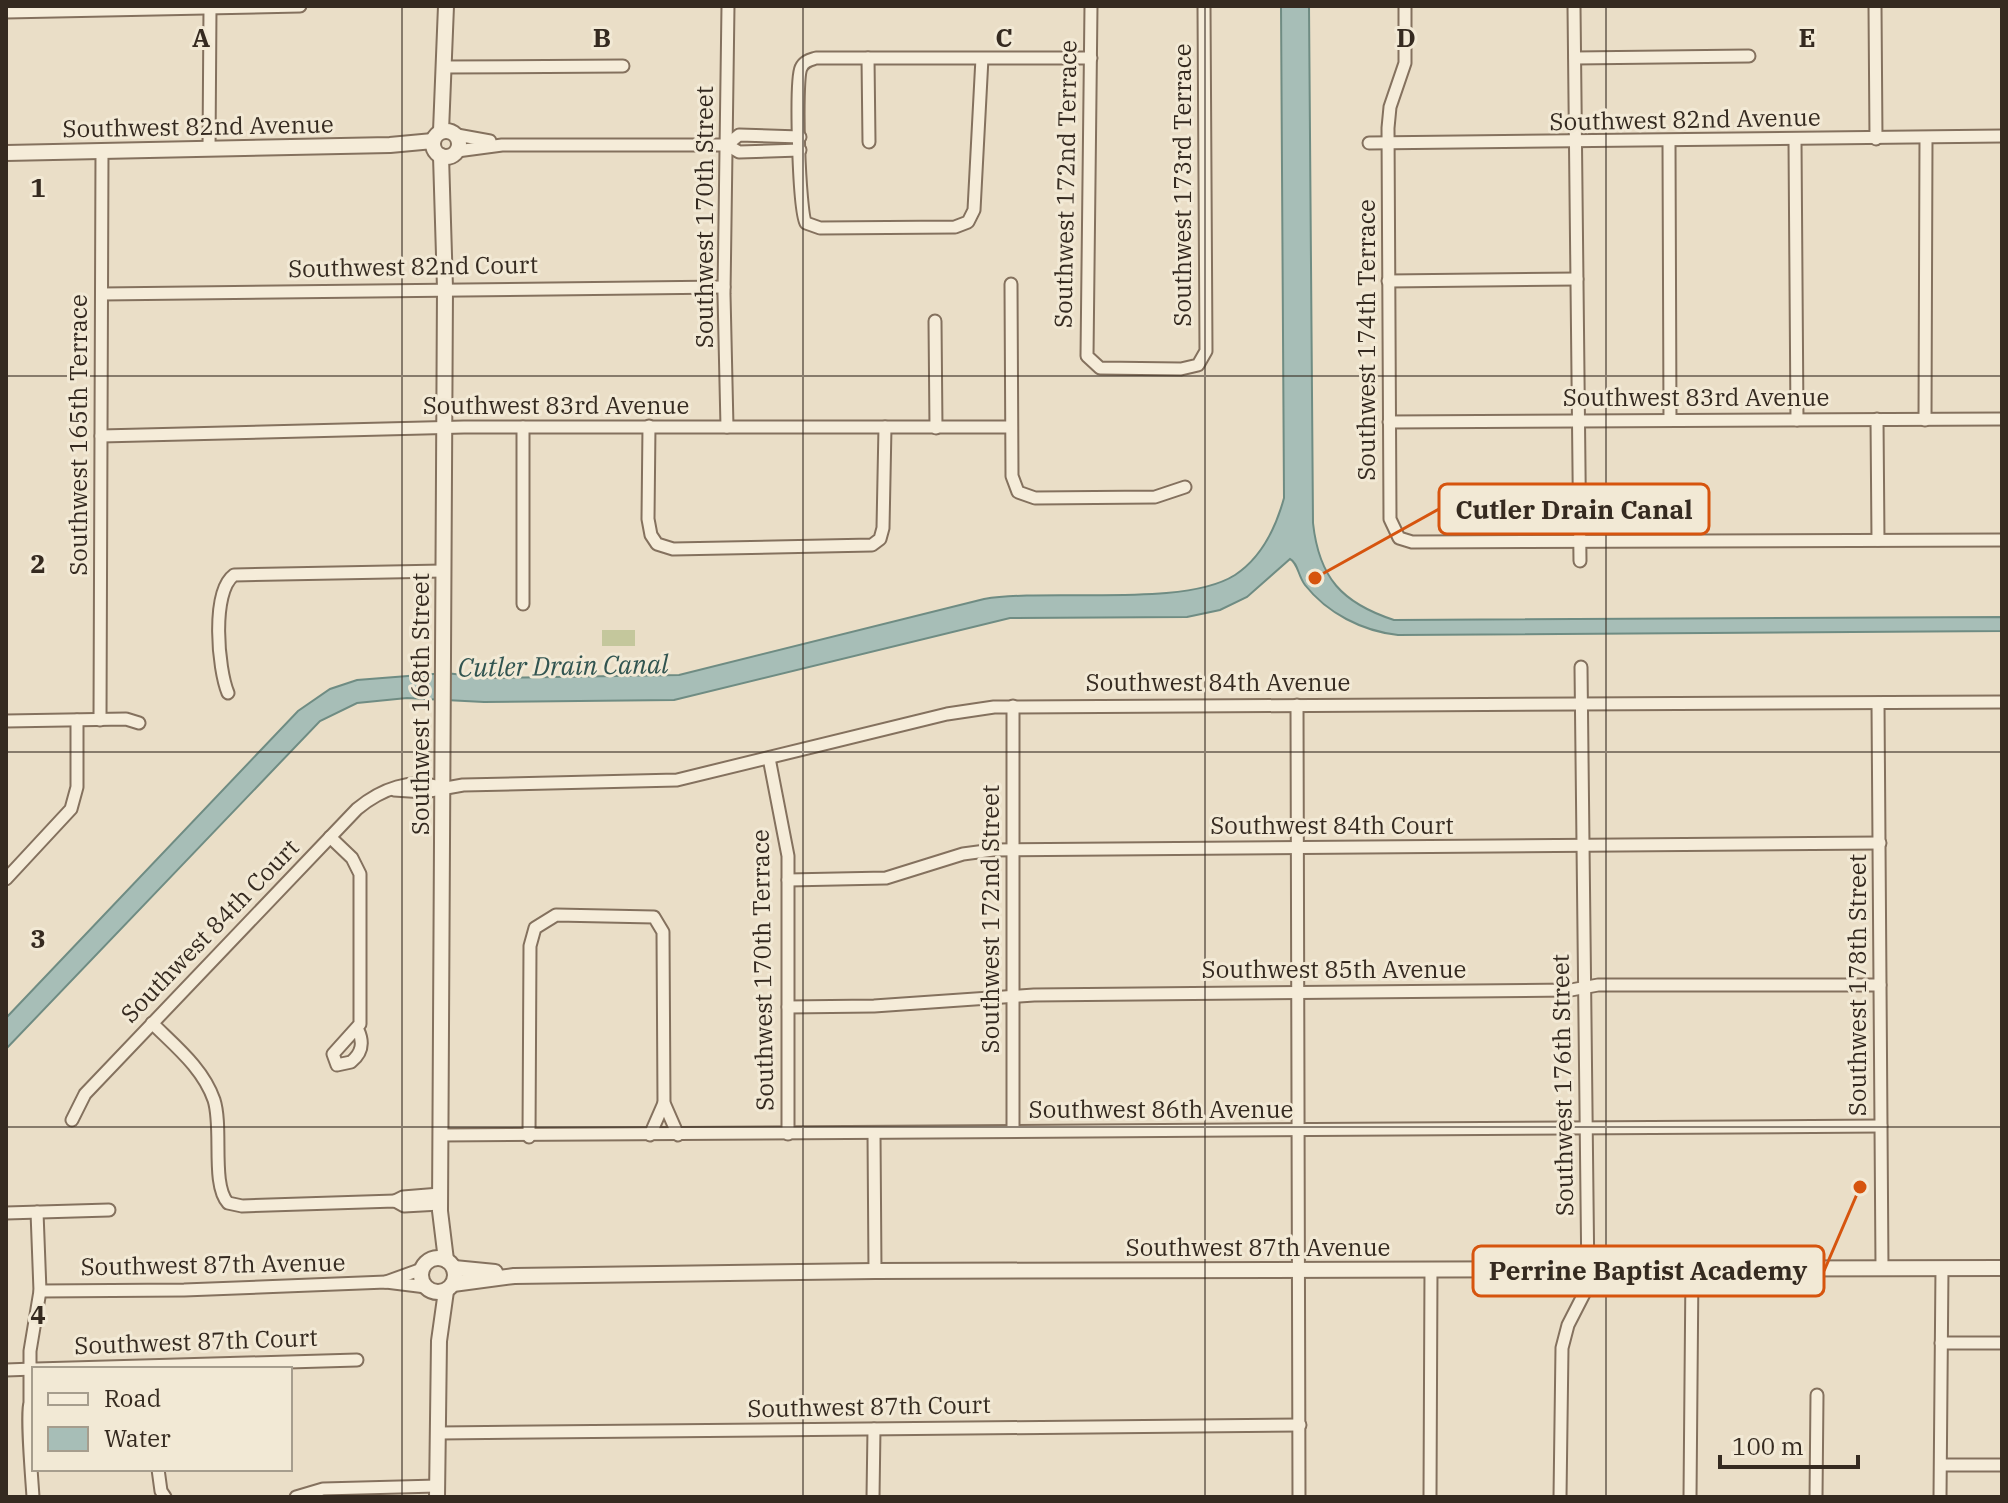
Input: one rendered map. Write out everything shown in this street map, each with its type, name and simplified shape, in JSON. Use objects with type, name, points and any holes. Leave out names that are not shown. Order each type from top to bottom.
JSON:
[{"type":"street","points":[[6,12],[300,6]]},
{"type":"street","name":"Southwest 168th Street","points":[[437,1492],[439,1341],[450,1276],[440,1203],[446,6]]},
{"type":"street","name":"Southwest 170th Street","points":[[727,427],[724,287],[728,6]]},
{"type":"street","name":"Southwest 172nd Terrace","points":[[1090,362],[1085,338],[1091,6]]},
{"type":"street","name":"Southwest 173rd Terrace","points":[[1090,362],[1100,368],[1181,369],[1201,362],[1206,343],[1204,6]]},
{"type":"street","name":"Southwest 174th Terrace","points":[[1405,6],[1405,63],[1390,107],[1388,143],[1390,519],[1396,535],[1412,542],[1580,541]]},
{"type":"street","points":[[1574,6],[1580,561]]},
{"type":"street","points":[[1875,6],[1876,139]]},
{"type":"street","points":[[209,149],[210,8]]},
{"type":"street","points":[[1575,58],[1749,56]]},
{"type":"street","points":[[982,58],[974,148],[974,210],[968,222],[955,227],[820,228],[806,223],[800,208],[799,81],[805,62],[816,58],[868,58],[982,58],[1091,58]]},
{"type":"street","points":[[868,58],[869,142]]},
{"type":"street","points":[[445,67],[623,66]]},
{"type":"street","name":"Southwest 82nd Avenue","points":[[727,145],[739,135],[800,137]]},
{"type":"street","name":"Southwest 82nd Avenue","points":[[1369,143],[1669,143],[2002,136]]},
{"type":"street","points":[[1925,420],[1926,138]]},
{"type":"street","points":[[1795,141],[1797,420]]},
{"type":"street","points":[[1669,143],[1670,420]]},
{"type":"street","name":"Southwest 82nd Avenue","points":[[6,153],[445,144],[727,145],[739,152],[800,150]]},
{"type":"street","name":"Southwest 165th Terrace","points":[[100,720],[102,151]]},
{"type":"street","points":[[1388,281],[1577,279]]},
{"type":"street","points":[[1011,284],[1012,476],[1018,492],[1035,498],[1155,497],[1185,487]]},
{"type":"street","name":"Southwest 82nd Court","points":[[102,294],[724,287]]},
{"type":"street","points":[[935,321],[936,428]]},
{"type":"street","points":[[1877,419],[1878,540]]},
{"type":"street","name":"Southwest 83rd Avenue","points":[[1389,422],[2002,419]]},
{"type":"street","points":[[649,426],[648,519],[653,539],[661,546],[673,549],[859,548],[876,543],[884,521],[885,427]]},
{"type":"street","points":[[523,427],[523,604]]},
{"type":"street","name":"Southwest 83rd Avenue","points":[[101,436],[523,427],[1011,427]]},
{"type":"street","points":[[1580,541],[2002,540]]},
{"type":"street","points":[[228,693],[220,675],[221,599],[230,578],[240,574],[443,571]]},
{"type":"street","name":"Southwest 176th Street","points":[[1560,1497],[1562,1348],[1568,1325],[1588,1286],[1581,667]]},
{"type":"street","name":"Southwest 84th Avenue","points":[[442,788],[463,785],[665,782],[957,712],[1013,706],[2002,702]]},
{"type":"street","name":"Southwest 178th Street","points":[[1878,703],[1882,1267]]},
{"type":"street","points":[[1297,705],[1299,1497]]},
{"type":"street","name":"Southwest 172nd Street","points":[[1013,706],[1013,1131]]},
{"type":"street","points":[[6,879],[67,815],[74,803],[77,720]]},
{"type":"street","points":[[6,721],[100,720],[139,723]]},
{"type":"street","name":"Southwest 170th Terrace","points":[[769,758],[787,841],[788,1134]]},
{"type":"street","name":"Southwest 84th Court","points":[[72,1120],[85,1094],[366,801],[394,790],[424,792],[442,788]]},
{"type":"street","points":[[330,837],[352,858],[362,885],[361,1012],[358,1030]]},
{"type":"street","name":"Southwest 84th Court","points":[[788,880],[873,879],[963,854],[1013,851],[1880,843]]},
{"type":"street","points":[[529,1137],[530,946],[535,928],[556,915],[646,914],[657,920],[663,932],[664,958],[664,1103],[678,1135]]},
{"type":"street","name":"Southwest 85th Avenue","points":[[788,1007],[874,1006],[1012,996],[1584,988],[1598,985],[1880,985]]},
{"type":"street","points":[[152,1023],[201,1073],[213,1097],[220,1131],[220,1188],[228,1203],[242,1206],[395,1201],[403,1197],[440,1203]]},
{"type":"street","points":[[650,1135],[664,1103]]},
{"type":"street","name":"Southwest 86th Avenue","points":[[441,1135],[529,1137],[1881,1126]]},
{"type":"street","points":[[874,1133],[875,1271]]},
{"type":"street","name":"Southwest 168th Street","points":[[439,1341],[426,1265],[440,1203]]},
{"type":"street","points":[[6,1213],[109,1210]]},
{"type":"street","points":[[33,1367],[40,1291],[37,1212]]},
{"type":"street","points":[[426,1265],[450,1276]]},
{"type":"street","name":"Southwest 87th Avenue","points":[[386,1282],[426,1265]]},
{"type":"street","points":[[1690,1497],[1692,1268]]},
{"type":"street","points":[[1940,1497],[1942,1268]]},
{"type":"street","name":"Southwest 87th Avenue","points":[[450,1276],[875,1271],[2002,1268]]},
{"type":"street","points":[[1430,1497],[1431,1269]]},
{"type":"street","points":[[428,1289],[450,1276]]},
{"type":"street","name":"Southwest 87th Avenue","points":[[40,1291],[184,1290],[386,1282],[428,1289]]},
{"type":"street","points":[[1941,1343],[2002,1343]]},
{"type":"street","name":"Southwest 87th Court","points":[[156,1367],[357,1360]]},
{"type":"street","name":"Southwest 87th Court","points":[[6,1370],[32,1369]]},
{"type":"street","points":[[1816,1497],[1817,1395]]},
{"type":"street","points":[[32,1405],[27,1413],[32,1426]]},
{"type":"street","name":"Southwest 87th Court","points":[[439,1433],[1300,1425]]},
{"type":"street","points":[[873,1497],[874,1429]]},
{"type":"street","points":[[1941,1465],[2002,1465]]},
{"type":"street","points":[[33,1471],[33,1497]]},
{"type":"street","points":[[158,1471],[165,1497]]},
{"type":"street","points":[[296,1497],[308,1496],[323,1489],[437,1492]]},
{"type":"green space","points":[[602,630],[635,630],[635,646],[602,646]]},
{"type":"water","points":[[1281,6],[1309,6],[1313,523],[1321,559],[1336,586],[1347,596],[1394,620],[2002,617],[2002,631],[1398,635],[1359,625],[1335,612],[1305,585],[1290,559],[1247,597],[1220,610],[1187,617],[1010,618],[674,700],[484,702],[407,698],[357,703],[320,721],[6,1049],[6,1018],[298,711],[330,689],[357,680],[446,673],[489,678],[679,675],[984,599],[1183,591],[1212,585],[1244,568],[1266,541],[1284,498]]},
{"type":"place","name":"Cutler Drain Canal","points":[[1315,578]]},
{"type":"place","name":"Perrine Baptist Academy","points":[[1860,1187]]}]
